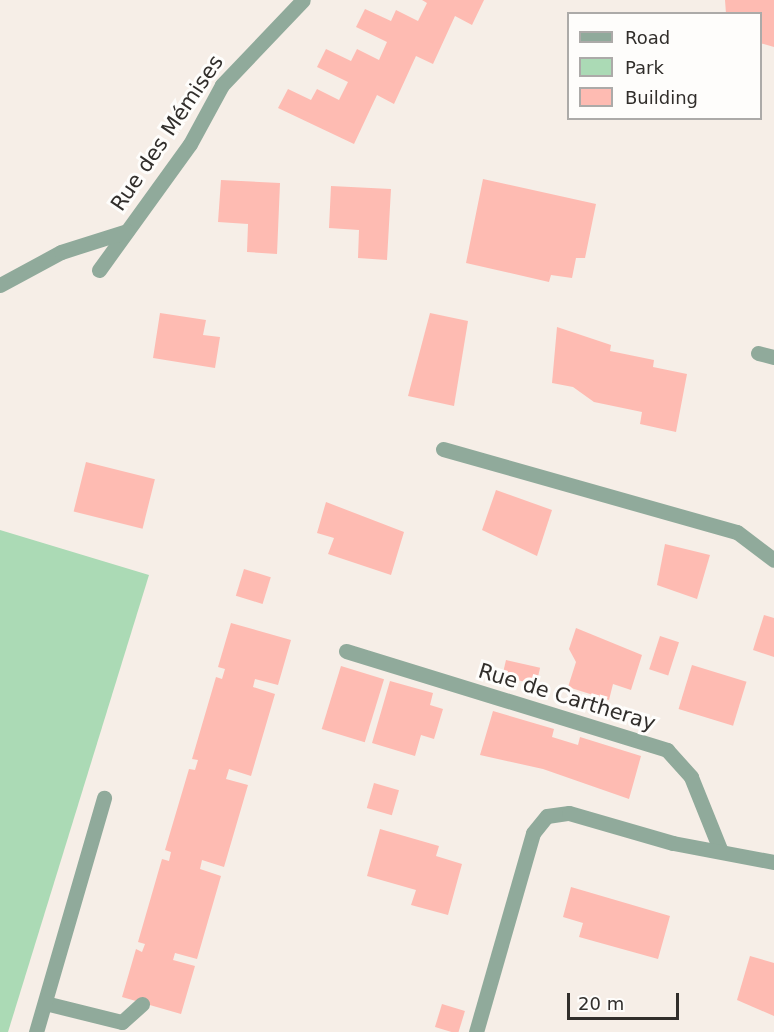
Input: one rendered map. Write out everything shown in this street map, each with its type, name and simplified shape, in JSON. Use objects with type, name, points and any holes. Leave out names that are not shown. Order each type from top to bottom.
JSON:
[{"type":"street","name":"Rue des Mémises","points":[[99,270],[190,144],[222,85],[303,0]]},
{"type":"street","points":[[0,285],[72,248],[127,231]]},
{"type":"street","points":[[758,353],[774,357]]},
{"type":"street","points":[[443,450],[737,532],[774,560]]},
{"type":"street","name":"Rue de Cartheray","points":[[346,651],[667,750],[691,777],[720,849]]},
{"type":"street","points":[[36,1032],[104,798]]},
{"type":"street","points":[[476,1032],[533,833],[547,816],[569,813],[673,843],[720,849],[774,862]]},
{"type":"street","points":[[45,1003],[122,1022],[142,1004]]},
{"type":"green space","points":[[0,530],[149,575],[8,1032],[0,1032]]},
{"type":"building","points":[[422,0],[484,0],[472,25],[455,16],[433,64],[416,56],[394,104],[377,95],[354,144],[278,108],[288,89],[311,100],[317,89],[339,100],[348,82],[317,67],[326,49],[351,61],[357,49],[379,60],[387,42],[356,27],[365,9],[391,21],[396,10],[418,21],[427,3]]},
{"type":"building","points":[[725,0],[774,0],[774,47],[762,44],[762,12],[726,12]]},
{"type":"building","points":[[483,179],[596,204],[585,258],[576,258],[572,278],[551,275],[549,282],[466,263]]},
{"type":"building","points":[[221,180],[280,183],[277,254],[247,252],[248,224],[218,222]]},
{"type":"building","points":[[331,186],[391,189],[387,260],[358,258],[359,230],[329,228]]},
{"type":"building","points":[[160,313],[206,320],[203,335],[220,337],[215,368],[153,358]]},
{"type":"building","points":[[430,313],[468,321],[454,406],[408,396]]},
{"type":"building","points":[[557,327],[611,345],[610,351],[654,360],[653,367],[687,374],[676,432],[640,424],[642,412],[594,402],[573,387],[552,383]]},
{"type":"building","points":[[86,462],[155,479],[143,529],[74,511]]},
{"type":"building","points":[[496,490],[552,510],[537,556],[482,530]]},
{"type":"building","points":[[326,502],[404,532],[391,575],[328,554],[334,538],[317,533]]},
{"type":"building","points":[[665,544],[710,555],[697,599],[657,585]]},
{"type":"building","points":[[244,569],[271,577],[263,604],[236,596]]},
{"type":"building","points":[[764,615],[774,618],[774,657],[753,650]]},
{"type":"building","points":[[231,623],[291,640],[278,685],[255,679],[253,687],[275,694],[251,776],[229,769],[226,779],[248,785],[224,867],[202,860],[200,869],[221,876],[197,959],[175,953],[173,960],[195,966],[181,1014],[122,997],[136,949],[142,952],[145,944],[138,942],[162,859],[169,861],[171,852],[165,850],[189,769],[195,770],[198,760],[192,759],[216,677],[222,679],[225,669],[218,667]]},
{"type":"building","points":[[576,628],[642,655],[631,690],[613,684],[609,700],[568,687],[576,662],[569,649]]},
{"type":"building","points":[[660,636],[679,642],[668,675],[649,669]]},
{"type":"building","points":[[506,660],[540,668],[536,684],[502,677]]},
{"type":"building","points":[[692,665],[747,682],[733,726],[679,709]]},
{"type":"building","points":[[341,666],[384,679],[365,742],[322,729]]},
{"type":"building","points":[[390,681],[433,693],[430,705],[443,709],[434,739],[421,735],[415,756],[372,743]]},
{"type":"building","points":[[493,711],[554,729],[552,737],[578,745],[580,737],[641,756],[629,799],[543,769],[480,755]]},
{"type":"building","points":[[374,783],[399,790],[392,815],[367,808]]},
{"type":"building","points":[[380,829],[439,846],[436,856],[462,864],[448,915],[411,905],[416,890],[367,876]]},
{"type":"building","points":[[571,887],[670,916],[658,959],[579,937],[583,923],[563,917]]},
{"type":"building","points":[[750,956],[774,963],[774,1016],[737,1000]]},
{"type":"building","points":[[442,1004],[465,1011],[459,1032],[435,1027]]}]
